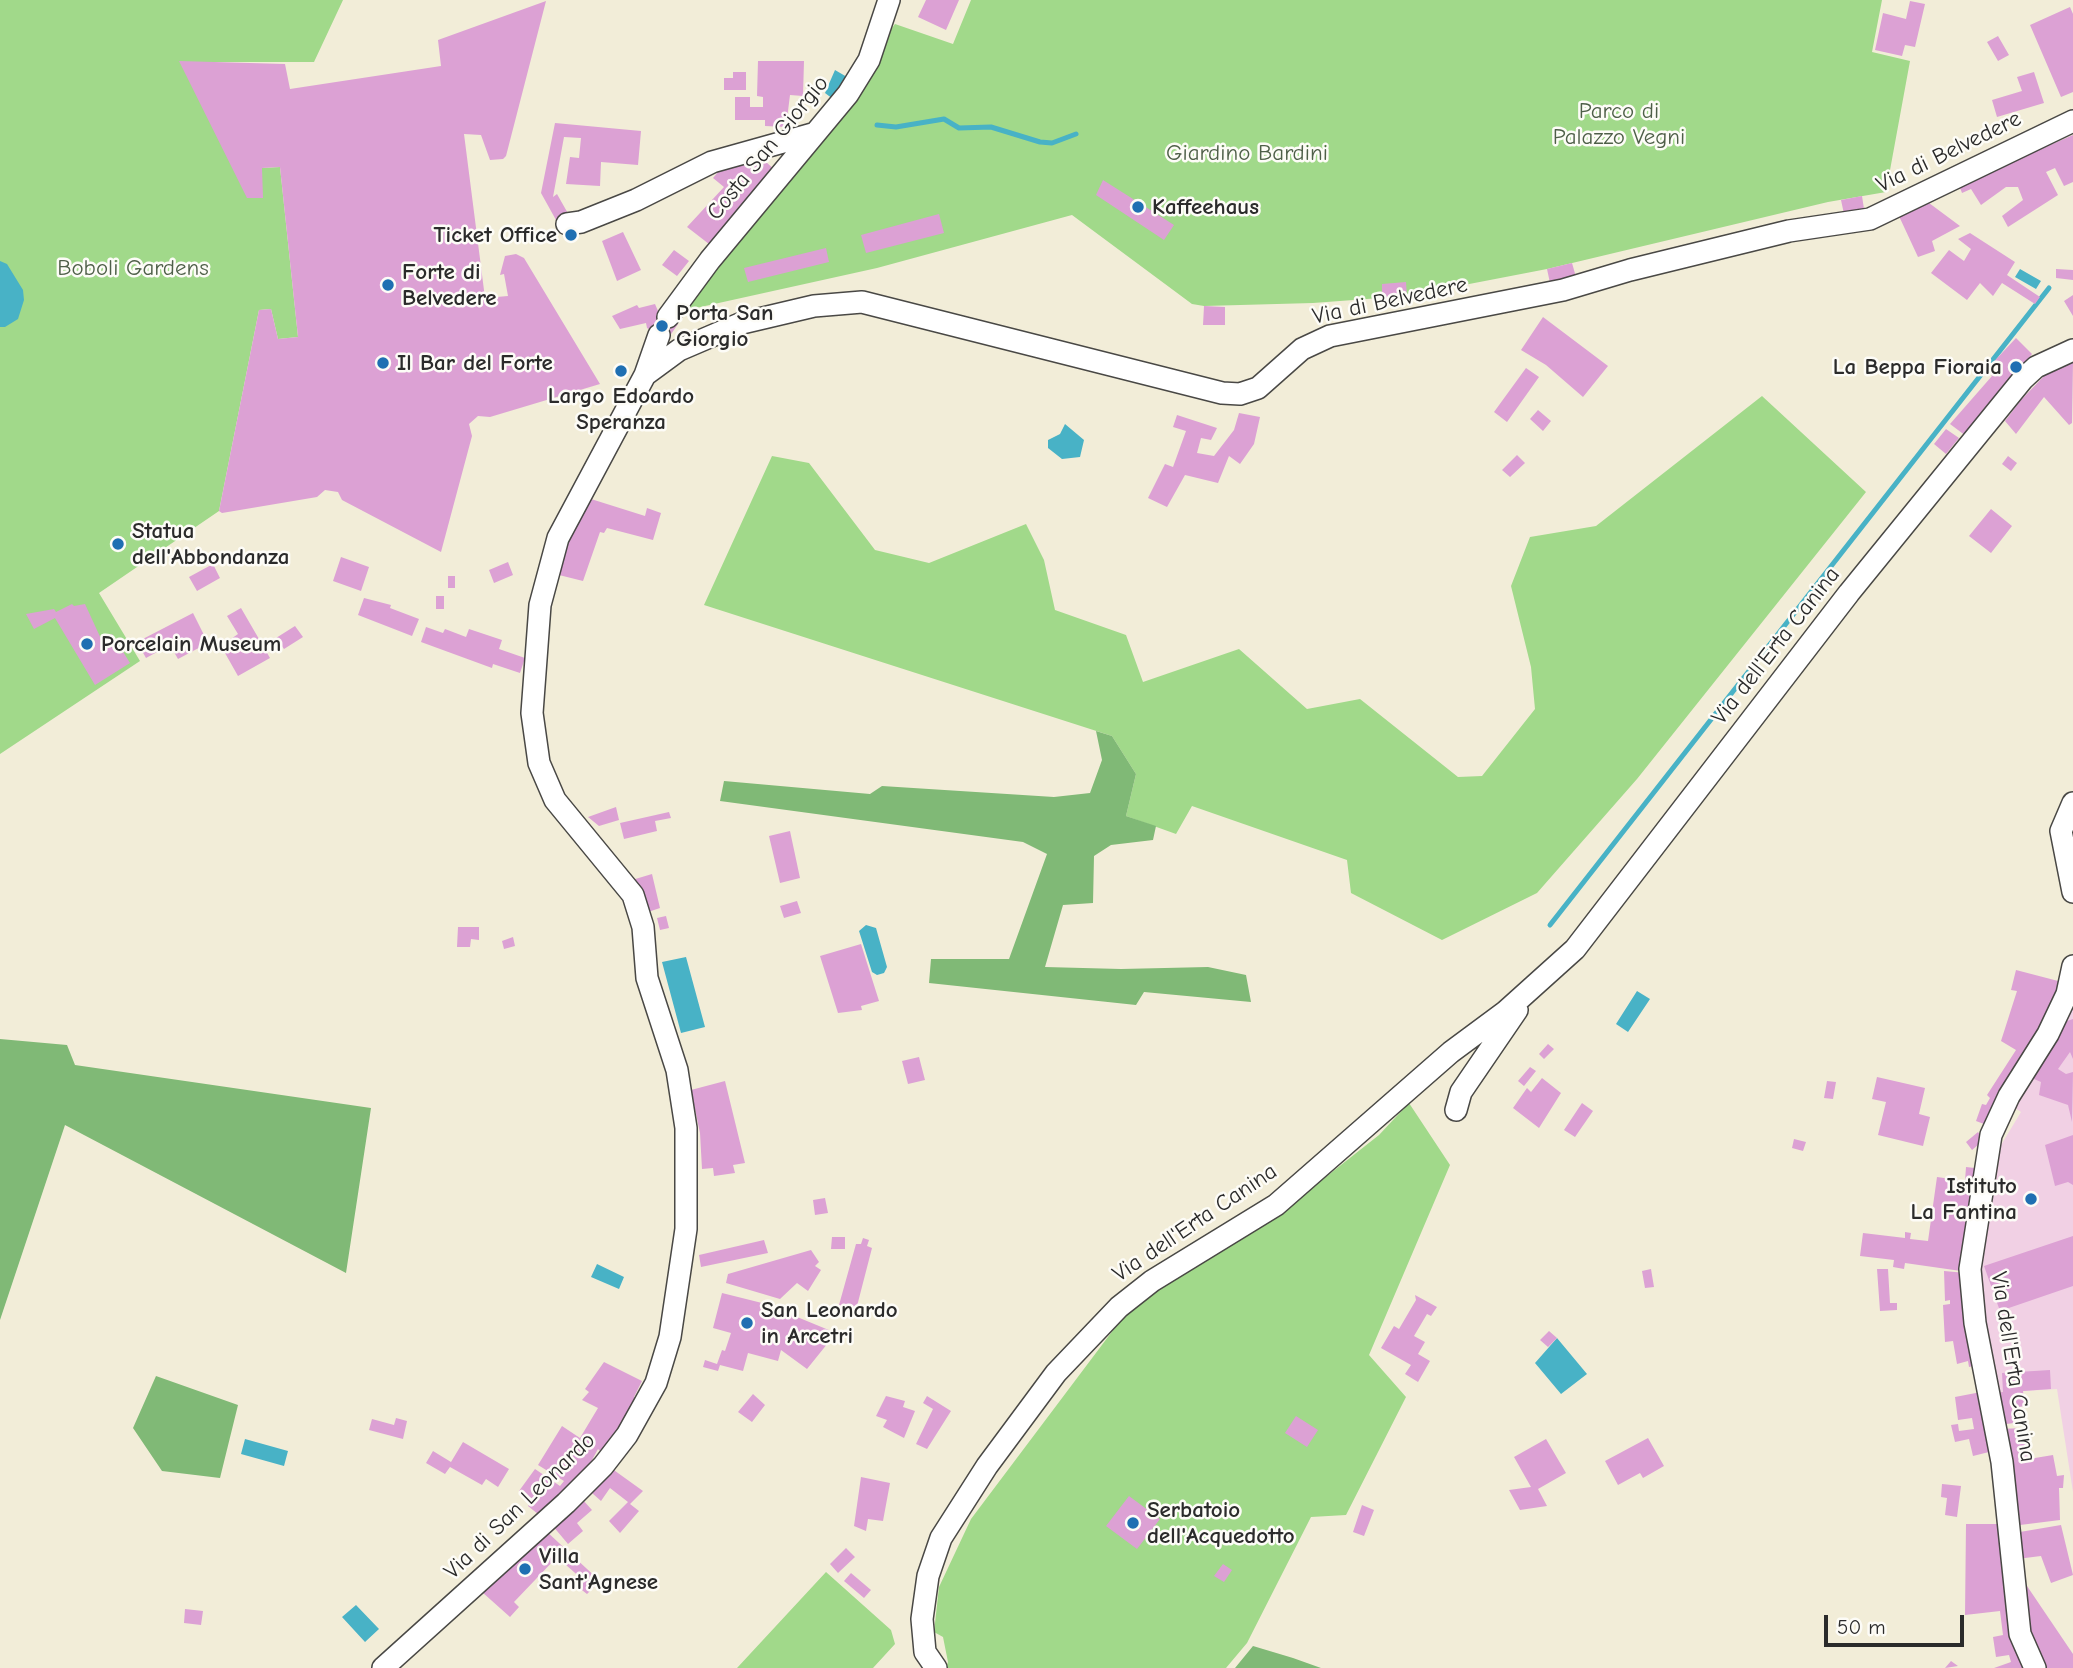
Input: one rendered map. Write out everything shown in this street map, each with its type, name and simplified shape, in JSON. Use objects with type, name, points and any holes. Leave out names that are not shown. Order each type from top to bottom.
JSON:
[{"type":"street","name":"Costa San Giorgio","points":[[645,375],[663,326],[710,260],[848,94],[869,60],[889,0]]},
{"type":"street","name":"Via di Belvedere","points":[[645,375],[679,350],[742,323],[814,306],[862,302],[1222,393],[1240,394],[1258,388],[1302,348],[1330,336],[1550,293],[1630,270],[1789,231],[1870,219],[2073,121]]},
{"type":"street","points":[[567,224],[581,222],[636,200],[712,162],[813,135]]},
{"type":"street","name":"Via dell'Erta Canina","points":[[936,1668],[925,1652],[922,1619],[928,1576],[941,1538],[987,1466],[1056,1373],[1119,1307],[1152,1281],[1276,1205],[1451,1052],[1532,988],[1575,949],[1842,602],[2023,379],[2036,366],[2073,351]]},
{"type":"street","name":"Via di San Leonardo","points":[[383,1668],[566,1503],[603,1466],[627,1435],[656,1383],[670,1337],[686,1217],[686,1136],[677,1070],[647,978],[643,928],[633,895],[555,800],[539,764],[532,713],[540,605],[558,538],[645,375]]},
{"type":"street","points":[[2073,803],[2062,831],[2073,892]]},
{"type":"street","name":"Via dell'Erta Canina","points":[[2035,1668],[2020,1633],[2002,1462],[1975,1323],[1970,1269],[1991,1135],[2014,1087],[2048,1034],[2067,994],[2073,966]]},
{"type":"street","name":"Via dell'Erta Canina","points":[[1456,1110],[1461,1092],[1532,988]]},
{"type":"shaded area","name":"Istituto La Fantina","points":[[2073,989],[2073,1492],[2057,1389],[1993,1393],[1977,1261],[1984,1255],[1982,1248],[1995,1155],[2021,1112],[2009,1104]]},
{"type":"green space","name":"Boboli Gardens","points":[[0,0],[343,0],[314,62],[180,62],[262,168],[280,167],[298,337],[278,339],[271,309],[259,310],[219,511],[99,593],[140,661],[0,754]]},
{"type":"green space","name":"Giardino Bardini","points":[[971,0],[1882,0],[1872,52],[1910,61],[1886,192],[1828,202],[1547,269],[1407,296],[1313,303],[1204,306],[1192,304],[1072,215],[877,268],[687,310],[895,24],[953,44]]},
{"type":"green space","points":[[1762,396],[1866,492],[1637,779],[1537,893],[1442,940],[1351,893],[1347,860],[1192,806],[1176,834],[1126,816],[1136,774],[1112,736],[704,605],[772,456],[809,463],[875,550],[929,563],[1026,524],[1044,560],[1055,610],[1126,635],[1143,682],[1239,649],[1307,709],[1360,699],[1458,777],[1482,776],[1535,709],[1531,667],[1511,586],[1530,537],[1596,526]]},
{"type":"green space","points":[[1096,731],[1112,736],[1136,774],[1126,816],[1156,826],[1153,840],[1111,845],[1094,856],[1093,903],[1063,905],[1045,967],[1208,967],[1246,975],[1251,1002],[1144,992],[1136,1005],[929,983],[931,959],[1009,959],[1047,854],[1023,842],[720,801],[724,781],[870,794],[882,786],[1054,797],[1090,793],[1102,760]]},
{"type":"green space","points":[[0,1039],[67,1045],[75,1065],[371,1108],[346,1273],[65,1125],[0,1320]]},
{"type":"green space","points":[[1409,1103],[1450,1165],[1369,1355],[1406,1397],[1346,1515],[1311,1517],[1247,1643],[1226,1668],[946,1668],[948,1662],[943,1637],[934,1632],[939,1587],[971,1519],[1129,1309],[1289,1206],[1379,1135]]},
{"type":"green space","points":[[156,1376],[238,1405],[220,1478],[162,1471],[133,1428]]},
{"type":"green space","points":[[826,1572],[891,1630],[895,1644],[873,1668],[737,1668]]},
{"type":"green space","points":[[1253,1646],[1293,1658],[1321,1668],[1235,1668]]},
{"type":"water","points":[[835,70],[847,77],[833,99],[825,93]]},
{"type":"water","points":[[0,261],[7,264],[23,290],[24,300],[18,319],[5,327],[0,327]]},
{"type":"water","points":[[2020,269],[2041,281],[2036,289],[2015,277]]},
{"type":"water","points":[[1065,424],[1084,440],[1080,457],[1062,459],[1048,448],[1048,440],[1060,434]]},
{"type":"water","points":[[866,925],[876,928],[887,967],[884,973],[877,975],[872,972],[859,931]]},
{"type":"water","points":[[686,957],[705,1027],[681,1033],[662,962]]},
{"type":"water","points":[[1637,991],[1650,999],[1628,1032],[1616,1024]]},
{"type":"water","points":[[597,1264],[624,1277],[619,1289],[591,1277]]},
{"type":"water","points":[[1557,1338],[1587,1374],[1561,1394],[1535,1363]]},
{"type":"water","points":[[245,1439],[288,1451],[284,1466],[241,1454]]},
{"type":"water","points":[[356,1605],[379,1629],[365,1642],[342,1617]]},
{"type":"building","points":[[926,0],[959,0],[946,30],[918,17]]},
{"type":"building","name":"Forte di Belvedere","points":[[546,1],[506,156],[503,159],[490,160],[481,135],[464,134],[485,298],[508,296],[504,274],[500,275],[505,256],[516,254],[524,258],[600,384],[490,417],[478,416],[469,424],[472,436],[441,552],[342,500],[338,492],[325,490],[317,497],[222,513],[219,511],[259,310],[271,309],[278,339],[298,337],[280,167],[262,168],[263,198],[247,198],[179,61],[285,64],[290,89],[441,66],[438,40]]},
{"type":"building","points":[[1910,1],[1925,4],[1915,47],[1905,45],[1902,56],[1875,50],[1883,13],[1906,19]]},
{"type":"building","points":[[2070,7],[2073,14],[2073,92],[2061,97],[2030,25]]},
{"type":"building","points":[[1998,36],[2009,55],[1998,61],[1987,42]]},
{"type":"building","points":[[758,61],[804,61],[803,96],[790,95],[786,127],[765,126],[765,120],[735,120],[735,97],[750,97],[750,107],[763,107],[763,97],[757,96]]},
{"type":"building","points":[[733,72],[746,72],[746,90],[724,90],[724,78],[733,78]]},
{"type":"building","points":[[2034,72],[2044,103],[1997,117],[1992,100],[2022,91],[2017,77]]},
{"type":"building","points":[[555,123],[641,131],[638,165],[601,162],[600,186],[566,184],[570,157],[579,158],[581,138],[564,137],[553,197],[557,194],[570,217],[556,220],[541,193]]},
{"type":"building","points":[[2073,135],[2073,182],[2064,186],[2055,168],[2046,172],[2058,195],[2008,227],[2002,216],[2023,200],[2018,187],[2006,187],[1981,205],[1971,189],[1962,193],[1959,185]]},
{"type":"building","points":[[756,153],[776,171],[709,244],[687,227],[724,187],[713,178],[724,165]]},
{"type":"building","points":[[1103,180],[1174,225],[1164,240],[1096,195]]},
{"type":"building","points":[[1862,196],[1864,209],[1844,214],[1841,200]]},
{"type":"building","points":[[1929,203],[1960,226],[1932,241],[1935,251],[1918,257],[1898,214]]},
{"type":"building","points":[[939,214],[944,233],[866,253],[861,235]]},
{"type":"building","points":[[623,232],[641,270],[617,281],[602,241]]},
{"type":"building","points":[[1970,233],[2015,262],[2007,275],[2040,297],[2035,304],[2002,283],[1993,296],[1980,283],[1967,300],[1931,273],[1949,250],[1964,261],[1971,249],[1958,239]]},
{"type":"building","points":[[826,248],[829,262],[748,282],[744,268]]},
{"type":"building","points":[[674,250],[689,261],[677,276],[662,265]]},
{"type":"building","points":[[1572,263],[1576,277],[1550,283],[1547,269]]},
{"type":"building","points":[[2056,269],[2073,270],[2073,280],[2056,278]]},
{"type":"building","points":[[1406,282],[1407,296],[1382,298],[1382,284]]},
{"type":"building","points":[[2073,295],[2073,316],[2064,301]]},
{"type":"building","points":[[655,304],[658,311],[678,324],[667,340],[647,328],[646,323],[620,329],[612,316],[637,305],[639,308]]},
{"type":"building","points":[[1204,306],[1225,307],[1225,325],[1203,325]]},
{"type":"building","points":[[1543,317],[1608,366],[1583,397],[1546,365],[1521,350]]},
{"type":"building","points":[[2016,338],[2032,354],[1966,436],[1950,424],[1992,376],[1986,370]]},
{"type":"building","points":[[2073,362],[2072,423],[2069,425],[2044,397],[2016,434],[2005,421],[2021,400],[2047,373]]},
{"type":"building","points":[[1526,368],[1539,377],[1507,422],[1494,412]]},
{"type":"building","points":[[1538,410],[1551,421],[1543,431],[1530,419]]},
{"type":"building","points":[[1239,413],[1260,417],[1254,444],[1240,464],[1229,456],[1218,483],[1185,475],[1167,507],[1148,498],[1165,464],[1173,467],[1186,431],[1173,427],[1177,415],[1217,428],[1211,440],[1201,438],[1197,453],[1214,456],[1234,430]]},
{"type":"building","points":[[1946,429],[1959,438],[1946,454],[1934,444]]},
{"type":"building","points":[[1517,455],[1525,463],[1510,477],[1502,470]]},
{"type":"building","points":[[2008,456],[2017,463],[2011,471],[2002,464]]},
{"type":"building","points":[[591,499],[645,516],[647,508],[661,513],[653,540],[607,528],[604,533],[600,532],[583,581],[555,574],[555,567]]},
{"type":"building","points":[[1991,509],[2012,526],[1991,553],[1969,536]]},
{"type":"building","points":[[341,557],[369,567],[361,591],[333,581]]},
{"type":"building","points":[[508,562],[513,575],[494,583],[489,570]]},
{"type":"building","points":[[213,564],[220,578],[197,591],[189,577]]},
{"type":"building","points":[[448,576],[455,576],[455,588],[448,588]]},
{"type":"building","points":[[436,596],[444,596],[444,609],[436,609]]},
{"type":"building","points":[[364,598],[391,605],[390,608],[419,619],[412,636],[358,615]]},
{"type":"building","points":[[72,604],[85,604],[102,641],[112,634],[130,663],[95,685],[55,618],[34,629],[26,614],[54,609],[56,612]]},
{"type":"building","points":[[241,608],[270,658],[238,676],[221,646],[238,634],[227,616]]},
{"type":"building","points":[[193,613],[208,643],[178,659],[170,645],[146,658],[137,642]]},
{"type":"building","points":[[295,626],[303,637],[284,649],[276,638]]},
{"type":"building","points":[[426,627],[443,633],[445,629],[466,637],[469,629],[502,640],[499,649],[525,658],[520,673],[493,664],[492,668],[421,642]]},
{"type":"building","points":[[616,807],[619,820],[599,826],[588,817]]},
{"type":"building","points":[[669,812],[671,818],[655,821],[657,831],[624,839],[620,823]]},
{"type":"building","points":[[790,831],[800,878],[780,883],[769,836]]},
{"type":"building","points":[[652,874],[660,908],[648,912],[632,880]]},
{"type":"building","points":[[797,901],[801,913],[784,918],[780,906]]},
{"type":"building","points":[[666,916],[669,928],[660,930],[657,918]]},
{"type":"building","points":[[458,927],[479,927],[479,940],[471,939],[470,947],[457,947]]},
{"type":"building","points":[[513,937],[515,946],[504,949],[502,941]]},
{"type":"building","points":[[861,944],[879,1001],[861,1006],[862,1010],[838,1013],[820,956]]},
{"type":"building","points":[[2016,970],[2062,982],[1992,1127],[1976,1121],[1982,1104],[1986,1105],[1990,1098],[1987,1095],[2016,1050],[2001,1041],[2017,991],[2011,990]]},
{"type":"building","points":[[2073,1019],[2073,1059],[2070,1052],[2058,1069],[2066,1074],[2073,1072],[2072,1122],[2068,1105],[2039,1095],[2041,1082],[2027,1076],[2061,1023]]},
{"type":"building","points":[[1548,1044],[1554,1049],[1544,1059],[1539,1054]]},
{"type":"building","points":[[919,1057],[925,1080],[908,1084],[902,1061]]},
{"type":"building","points":[[1530,1067],[1536,1071],[1524,1086],[1518,1081]]},
{"type":"building","points":[[1877,1077],[1925,1088],[1919,1114],[1930,1117],[1923,1146],[1878,1135],[1886,1102],[1872,1099]]},
{"type":"building","points":[[1542,1078],[1561,1093],[1539,1128],[1513,1108],[1527,1088],[1531,1092]]},
{"type":"building","points":[[725,1081],[745,1163],[733,1165],[735,1173],[714,1176],[713,1168],[702,1169],[700,1133],[691,1090]]},
{"type":"building","points":[[1827,1081],[1836,1082],[1833,1099],[1824,1098]]},
{"type":"building","points":[[1582,1103],[1593,1111],[1575,1137],[1564,1130]]},
{"type":"building","points":[[1978,1132],[1984,1140],[1972,1150],[1966,1142]]},
{"type":"building","points":[[2073,1135],[2073,1185],[2068,1182],[2055,1186],[2045,1145]]},
{"type":"building","points":[[1794,1139],[1806,1142],[1803,1151],[1792,1148]]},
{"type":"building","points":[[1966,1167],[1983,1169],[1977,1215],[1961,1213],[1960,1218],[1975,1220],[1968,1272],[1905,1263],[1904,1269],[1893,1267],[1894,1260],[1860,1256],[1863,1233],[1905,1238],[1905,1232],[1911,1233],[1910,1239],[1928,1241],[1937,1177],[1965,1181]]},
{"type":"building","points":[[825,1198],[828,1213],[815,1215],[813,1200]]},
{"type":"building","points":[[2073,1236],[2073,1286],[2000,1311],[1984,1266]]},
{"type":"building","points":[[832,1237],[845,1237],[845,1249],[831,1249]]},
{"type":"building","points":[[863,1238],[869,1240],[867,1246],[872,1248],[856,1310],[839,1305],[856,1244],[861,1244]]},
{"type":"building","points":[[764,1240],[768,1253],[701,1267],[699,1255]]},
{"type":"building","points":[[811,1250],[819,1262],[815,1266],[821,1270],[808,1291],[797,1283],[780,1299],[726,1283],[728,1274]]},
{"type":"building","points":[[1651,1269],[1654,1287],[1645,1288],[1642,1271]]},
{"type":"building","points":[[1877,1269],[1888,1269],[1890,1303],[1897,1303],[1897,1310],[1880,1311]]},
{"type":"building","points":[[1944,1271],[1966,1273],[1977,1365],[1969,1367],[1968,1361],[1957,1364],[1953,1341],[1945,1342],[1943,1305],[1950,1304],[1950,1300],[1945,1301]]},
{"type":"building","points":[[722,1293],[786,1309],[785,1312],[836,1333],[807,1369],[781,1350],[778,1361],[748,1353],[743,1371],[720,1365],[718,1371],[703,1367],[705,1360],[717,1364],[731,1333],[713,1328]]},
{"type":"building","points":[[1415,1295],[1437,1307],[1431,1316],[1427,1314],[1414,1336],[1425,1342],[1418,1354],[1430,1361],[1418,1382],[1405,1374],[1411,1365],[1381,1348],[1394,1326],[1399,1329],[1416,1300]]},
{"type":"building","points":[[1549,1331],[1557,1338],[1548,1347],[1540,1340]]},
{"type":"building","points":[[604,1362],[642,1381],[634,1397],[637,1399],[609,1452],[602,1453],[598,1449],[586,1471],[543,1518],[528,1506],[533,1499],[519,1491],[535,1469],[560,1486],[564,1481],[538,1465],[562,1426],[580,1438],[598,1408],[582,1400],[589,1392],[585,1389]]},
{"type":"building","points":[[2050,1370],[2051,1389],[2023,1391],[2025,1406],[2012,1408],[2014,1423],[1999,1425],[1993,1393],[2003,1392],[2002,1373]]},
{"type":"building","points":[[1981,1392],[1993,1451],[1973,1456],[1969,1439],[1955,1442],[1951,1425],[1958,1424],[1959,1431],[1974,1429],[1972,1418],[1958,1420],[1955,1397]]},
{"type":"building","points":[[753,1394],[765,1405],[752,1422],[738,1412]]},
{"type":"building","points":[[886,1396],[905,1401],[903,1407],[915,1411],[904,1438],[883,1427],[887,1420],[876,1416]]},
{"type":"building","points":[[927,1396],[951,1411],[927,1449],[916,1444],[933,1409],[923,1403]]},
{"type":"building","points":[[1296,1416],[1318,1430],[1307,1447],[1285,1433]]},
{"type":"building","points":[[396,1418],[407,1421],[403,1439],[369,1430],[372,1419],[394,1425]]},
{"type":"building","points":[[2024,1428],[2029,1459],[2053,1455],[2057,1476],[2064,1475],[2063,1488],[2059,1488],[2060,1520],[2012,1526],[1999,1429]]},
{"type":"building","points":[[1648,1438],[1664,1466],[1643,1478],[1640,1473],[1618,1485],[1605,1461]]},
{"type":"building","points":[[1546,1439],[1566,1473],[1538,1489],[1547,1506],[1520,1510],[1509,1490],[1531,1487],[1514,1457]]},
{"type":"building","points":[[463,1442],[509,1469],[498,1487],[486,1479],[482,1485],[450,1467],[445,1474],[426,1463],[433,1451],[451,1462]]},
{"type":"building","points":[[611,1468],[643,1491],[630,1504],[639,1511],[620,1533],[609,1521],[628,1502],[610,1488],[601,1501],[592,1493]]},
{"type":"building","points":[[861,1477],[890,1483],[883,1521],[868,1519],[866,1531],[854,1526]]},
{"type":"building","points":[[1942,1484],[1961,1486],[1957,1517],[1945,1515],[1947,1498],[1941,1497]]},
{"type":"building","name":"Serbatoio dell'Acquedotto","points":[[1129,1496],[1160,1519],[1137,1549],[1106,1526]]},
{"type":"building","points":[[582,1499],[592,1510],[577,1523],[583,1531],[568,1544],[552,1525]]},
{"type":"building","points":[[1362,1505],[1374,1510],[1364,1536],[1353,1532]]},
{"type":"building","points":[[1966,1524],[2007,1524],[2032,1668],[1994,1668],[2011,1662],[2009,1655],[1996,1657],[1993,1637],[2003,1635],[2000,1611],[1965,1615]]},
{"type":"building","points":[[2061,1525],[2073,1575],[2051,1583],[2041,1556],[2017,1559],[2014,1533]]},
{"type":"building","name":"Villa Sant'Agnese","points":[[545,1530],[600,1581],[587,1594],[578,1587],[583,1580],[557,1557],[514,1602],[519,1607],[510,1617],[482,1592]]},
{"type":"building","points":[[846,1548],[855,1557],[838,1573],[830,1564]]},
{"type":"building","points":[[1223,1564],[1232,1570],[1224,1582],[1214,1576]]},
{"type":"building","points":[[851,1573],[871,1590],[864,1598],[844,1581]]},
{"type":"building","points":[[2027,1586],[2073,1654],[2073,1668],[2041,1668],[2024,1633],[2019,1588]]},
{"type":"building","points":[[185,1609],[203,1611],[201,1625],[184,1623]]},
{"type":"building","points":[[1951,1661],[1958,1666],[1945,1668]]},
{"type":"waterway","points":[[877,125],[896,127],[944,119],[959,128],[991,127],[1052,143],[1076,134]]},
{"type":"waterway","points":[[1550,925],[2049,288]]},
{"type":"place","name":"Kaffeehaus","points":[[1138,207]]},
{"type":"place","name":"Ticket Office","points":[[571,235]]},
{"type":"place","name":"Forte di Belvedere","points":[[388,285]]},
{"type":"place","name":"Porta San Giorgio","points":[[662,326]]},
{"type":"place","name":"Il Bar del Forte","points":[[383,363]]},
{"type":"place","name":"La Beppa Fioraia","points":[[2016,367]]},
{"type":"place","name":"Largo Edoardo Speranza","points":[[621,371]]},
{"type":"place","name":"Statua dell'Abbondanza","points":[[118,544]]},
{"type":"place","name":"Porcelain Museum","points":[[87,644]]},
{"type":"place","name":"Istituto La Fantina","points":[[2031,1199]]},
{"type":"place","name":"San Leonardo in Arcetri","points":[[747,1323]]},
{"type":"place","name":"Serbatoio dell'Acquedotto","points":[[1133,1523]]},
{"type":"place","name":"Villa Sant'Agnese","points":[[525,1569]]},
{"type":"park label","name":"Parco di Palazzo Vegni","points":[[1619,124]]}]
